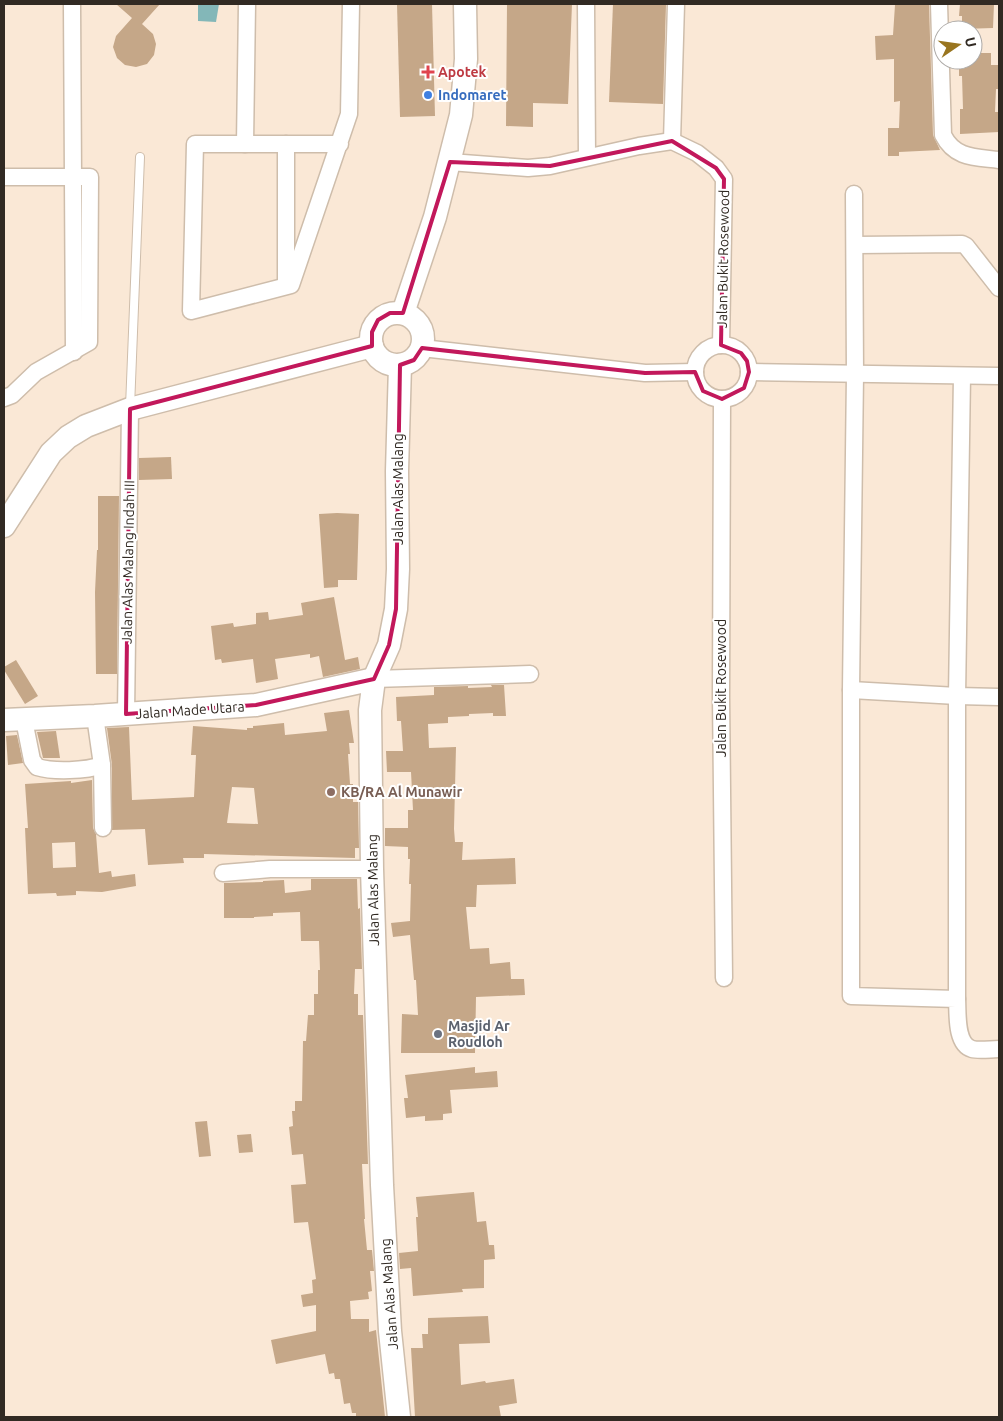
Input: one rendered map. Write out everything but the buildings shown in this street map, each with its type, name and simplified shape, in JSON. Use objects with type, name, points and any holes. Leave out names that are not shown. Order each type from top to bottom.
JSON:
[{"type":"main road","points":[[403,313],[434,217],[462,115],[466,59],[465,4]]},
{"type":"main road","points":[[390,313],[403,313],[416,321],[423,334],[422,348],[414,360],[400,365],[383,361],[372,346],[372,332],[378,320],[390,313]]},
{"type":"main road","points":[[4,526],[51,453],[68,437],[86,426],[130,409],[372,346]]},
{"type":"main road","name":"Jalan Alas Malang","points":[[399,1417],[390,1331],[382,1185],[372,869],[370,710],[374,679],[389,645],[396,609],[400,365]]},
{"type":"main road","name":"Jalan Made Utara","points":[[14,720],[256,705],[374,679]]},
{"type":"street","points":[[4,398],[12,395],[36,372],[74,352],[72,4]]},
{"type":"street","points":[[245,144],[247,4]]},
{"type":"street","points":[[340,144],[195,144],[191,311],[290,284],[340,144],[349,114],[352,4]]},
{"type":"street","points":[[586,4],[587,157]]},
{"type":"street","points":[[450,162],[528,168],[550,166],[639,146],[672,141],[676,4]]},
{"type":"street","points":[[939,4],[943,135],[949,146],[962,155],[999,160]]},
{"type":"street","name":"Jalan Bukit Rosewood","points":[[672,141],[697,153],[716,168],[724,179],[721,345]]},
{"type":"street","points":[[286,144],[286,286]]},
{"type":"street","points":[[4,177],[73,177]]},
{"type":"street","points":[[854,194],[856,374],[851,690],[851,996],[957,999]]},
{"type":"street","points":[[856,245],[962,244],[966,246],[999,288]]},
{"type":"street","points":[[721,345],[732,347],[740,353],[747,361],[749,372],[744,388],[730,398],[722,399],[711,397],[703,391],[697,382],[695,372],[697,362],[703,354],[711,348],[721,345]]},
{"type":"street","points":[[422,348],[645,373],[695,372]]},
{"type":"street","points":[[749,372],[999,376]]},
{"type":"street","points":[[962,376],[957,999],[959,1032],[963,1043],[971,1049],[999,1049]]},
{"type":"street","name":"Jalan Bukit Rosewood","points":[[722,399],[720,697],[724,978]]},
{"type":"street","name":"Jalan Alas Malang Indah III","points":[[126,714],[130,409]]},
{"type":"street","points":[[374,679],[530,674]]},
{"type":"street","points":[[851,690],[999,697]]},
{"type":"street","points":[[95,716],[102,765],[103,828]]},
{"type":"street","points":[[14,720],[37,767],[52,770],[87,769],[102,765]]},
{"type":"street","points":[[223,873],[270,869],[372,869]]},
{"type":"lane","points":[[130,409],[140,157]]},
{"type":"highlighted area","points":[[672,141],[716,168],[724,179],[725,192],[721,345],[741,353],[747,361],[749,372],[744,388],[722,399],[703,391],[695,372],[645,373],[422,348],[414,360],[400,365],[396,609],[389,645],[374,679],[256,705],[126,714],[130,409],[372,346],[372,332],[378,320],[390,313],[403,313],[450,162],[550,166]]},
{"type":"water","points":[[198,4],[219,4],[216,22],[198,21]]},
{"type":"place","name":"Apotek","points":[[428,72]]},
{"type":"place","name":"Indomaret","points":[[428,95]]},
{"type":"place","name":"KB/RA Al Munawir","points":[[331,792]]},
{"type":"place","name":"Masjid Ar Roudloh","points":[[438,1034]]}]
